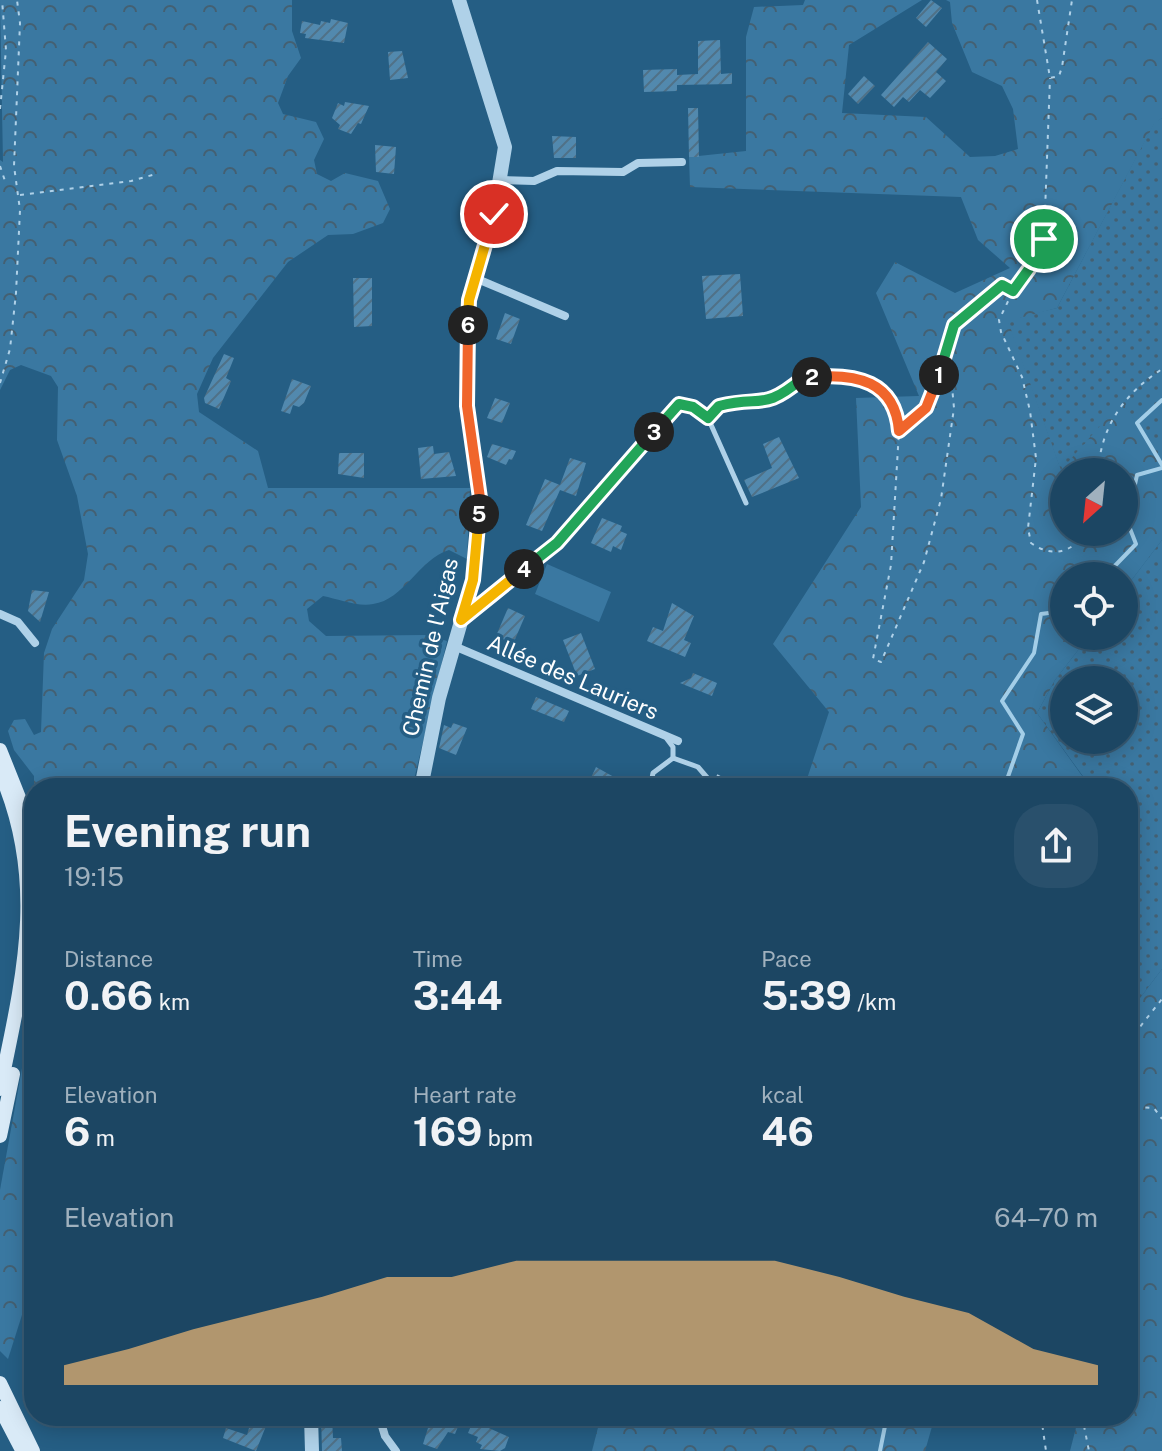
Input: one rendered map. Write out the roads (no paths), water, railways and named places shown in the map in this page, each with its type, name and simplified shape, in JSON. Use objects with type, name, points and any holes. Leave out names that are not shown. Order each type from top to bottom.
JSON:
[{"type":"main road","points":[[0,750],[24,810]]},
{"type":"main road","points":[[0,772],[24,854]]},
{"type":"main road","points":[[0,1089],[24,974]]},
{"type":"main road","points":[[0,1136],[24,1016]]},
{"type":"main road","points":[[0,1383],[33,1451]]},
{"type":"main road","points":[[0,1408],[23,1451]]},
{"type":"street","name":"Chemin de l'Aigas","points":[[423,778],[473,580],[480,498],[467,406],[469,300],[500,180],[505,147],[459,0]]},
{"type":"street","points":[[500,180],[534,181],[557,171],[623,172],[638,163],[682,162]]},
{"type":"street","points":[[475,278],[565,316]]},
{"type":"street","points":[[461,620],[557,543],[679,404]]},
{"type":"street","points":[[0,614],[18,622],[35,643]]},
{"type":"street","name":"Allée des Lauriers","points":[[454,646],[678,741]]},
{"type":"street","points":[[311,1426],[312,1451]]},
{"type":"street","points":[[382,1426],[396,1451]]},
{"type":"lane","points":[[679,404],[693,407],[708,418],[746,503]]},
{"type":"lane","points":[[664,735],[673,747],[673,758]]},
{"type":"lane","points":[[652,778],[653,773],[673,758]]},
{"type":"lane","points":[[673,758],[698,767],[707,778]]},
{"type":"waterway","points":[[1162,400],[1137,423],[1162,465]]},
{"type":"waterway","points":[[1119,562],[1136,544],[1127,521],[1137,475],[1162,468]]},
{"type":"waterway","points":[[1008,778],[1023,734],[1002,701],[1034,653],[1041,614],[1050,613]]},
{"type":"waterway","points":[[880,1451],[885,1426]]}]
